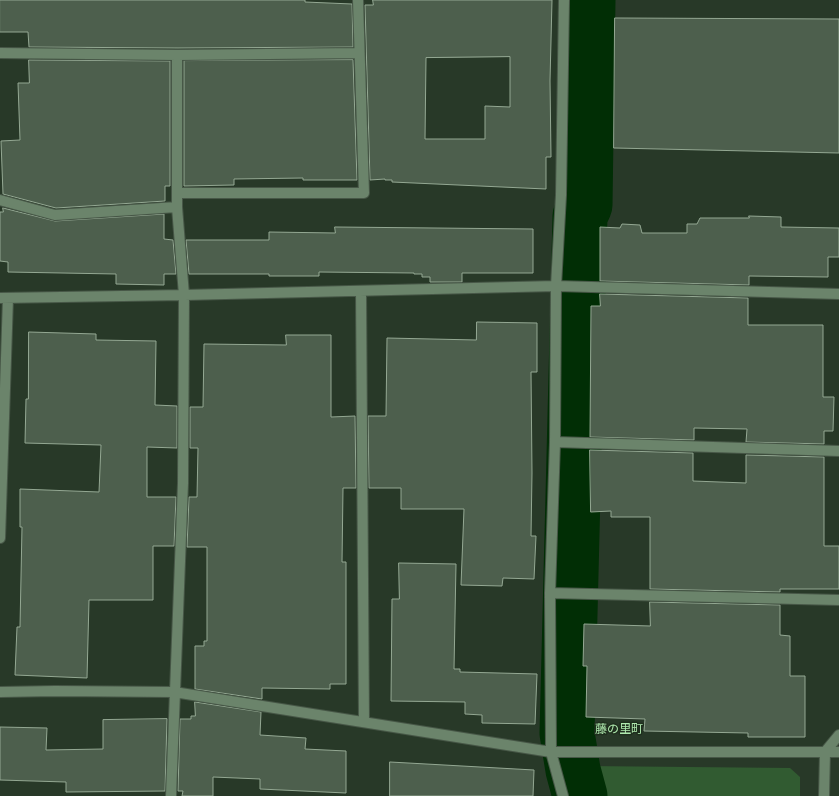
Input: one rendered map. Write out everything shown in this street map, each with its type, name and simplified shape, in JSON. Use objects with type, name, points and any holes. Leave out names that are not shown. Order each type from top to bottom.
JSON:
[{"type":"street","points":[[177,193],[364,193],[358,0]]},
{"type":"street","points":[[563,796],[556,752],[555,593],[559,442],[556,286],[561,195],[564,0]]},
{"type":"street","points":[[0,53],[178,55],[359,53]]},
{"type":"street","points":[[171,796],[182,483],[184,295],[177,206],[178,55]]},
{"type":"street","points":[[0,200],[55,215],[177,206]]},
{"type":"street","points":[[0,538],[4,298],[556,286],[839,294]]},
{"type":"street","points":[[361,291],[364,722]]},
{"type":"street","points":[[559,442],[839,451]]},
{"type":"street","points":[[555,593],[839,600]]},
{"type":"street","points":[[0,692],[174,692],[556,752],[839,752]]},
{"type":"street","points":[[824,796],[825,752],[839,735]]},
{"type":"green space","points":[[584,766],[790,768],[800,777],[800,796],[593,796]]},
{"type":"building","points":[[0,0],[305,0],[305,2],[352,4],[353,47],[29,47],[28,32],[0,32]]},
{"type":"building","points":[[373,0],[552,0],[550,81],[551,157],[546,157],[546,189],[392,182],[392,180],[385,179],[370,180],[365,5],[373,5]],"holes":[[[510,57],[510,107],[485,106],[485,139],[425,139],[426,58]]]},
{"type":"building","points":[[615,18],[839,19],[839,153],[614,148]]},
{"type":"building","points":[[29,60],[170,61],[170,186],[165,186],[165,201],[56,208],[3,194],[1,141],[20,140],[18,83],[29,83]]},
{"type":"building","points":[[353,60],[357,180],[303,180],[303,178],[234,179],[234,185],[184,186],[184,61]]},
{"type":"building","points":[[3,208],[55,221],[164,214],[164,239],[173,240],[176,274],[164,274],[164,285],[116,284],[116,274],[8,272],[8,262],[0,261],[0,212],[3,212]]},
{"type":"building","points":[[749,216],[781,217],[781,227],[839,228],[839,257],[828,257],[828,277],[749,276],[749,285],[600,281],[600,227],[620,228],[622,224],[640,225],[642,233],[687,233],[687,224],[697,224],[700,218],[749,218]]},
{"type":"building","points":[[335,227],[533,229],[533,273],[462,273],[462,282],[430,282],[430,277],[422,277],[422,274],[414,273],[319,272],[319,276],[269,276],[269,274],[189,274],[186,240],[269,240],[269,232],[335,233]]},
{"type":"building","points":[[600,294],[748,298],[748,325],[823,325],[823,397],[834,397],[833,431],[824,431],[824,444],[746,442],[747,429],[694,428],[694,440],[590,437],[591,306],[600,306]]},
{"type":"building","points":[[477,322],[537,323],[537,372],[531,372],[531,536],[536,536],[534,579],[503,578],[502,586],[461,585],[464,509],[401,509],[401,488],[369,488],[368,416],[386,416],[387,338],[476,340]]},
{"type":"building","points":[[29,332],[96,334],[96,340],[156,341],[155,405],[177,406],[177,448],[147,447],[147,497],[176,497],[174,546],[153,546],[153,600],[89,600],[87,678],[15,675],[17,627],[20,627],[22,527],[20,527],[20,489],[99,492],[101,445],[25,443],[26,399],[28,399]]},
{"type":"building","points":[[286,335],[331,335],[331,417],[355,416],[356,488],[343,488],[342,562],[346,562],[346,684],[330,684],[330,689],[262,688],[262,699],[195,689],[195,646],[204,646],[204,641],[207,641],[207,547],[187,547],[189,497],[197,497],[198,448],[190,448],[190,407],[203,407],[204,344],[286,345]]},
{"type":"building","points":[[590,450],[693,453],[693,481],[746,483],[746,455],[824,457],[824,546],[839,546],[839,589],[780,589],[780,592],[650,589],[650,517],[611,517],[611,511],[591,512]]},
{"type":"building","points":[[399,563],[456,564],[454,669],[460,669],[460,672],[537,674],[535,724],[482,723],[482,715],[465,714],[465,702],[391,701],[392,599],[399,599]]},
{"type":"building","points":[[650,602],[780,605],[780,635],[790,636],[790,676],[805,676],[805,737],[748,737],[748,733],[644,731],[645,719],[586,717],[587,666],[583,666],[584,624],[650,626]]},
{"type":"building","points":[[195,702],[261,712],[260,735],[306,738],[305,749],[346,751],[346,793],[260,789],[260,779],[213,777],[213,796],[182,796],[183,791],[178,791],[180,719],[191,719],[191,716],[195,716]]},
{"type":"building","points":[[167,719],[165,791],[66,792],[66,782],[0,780],[0,727],[47,728],[46,750],[103,749],[103,720]]},
{"type":"building","points":[[390,762],[534,770],[533,796],[390,796]]},
{"type":"waterway","points":[[580,796],[573,770],[567,733],[580,216],[585,205],[588,0]]},
{"type":"district","name":"藤の里町","points":[[619,729]]}]
